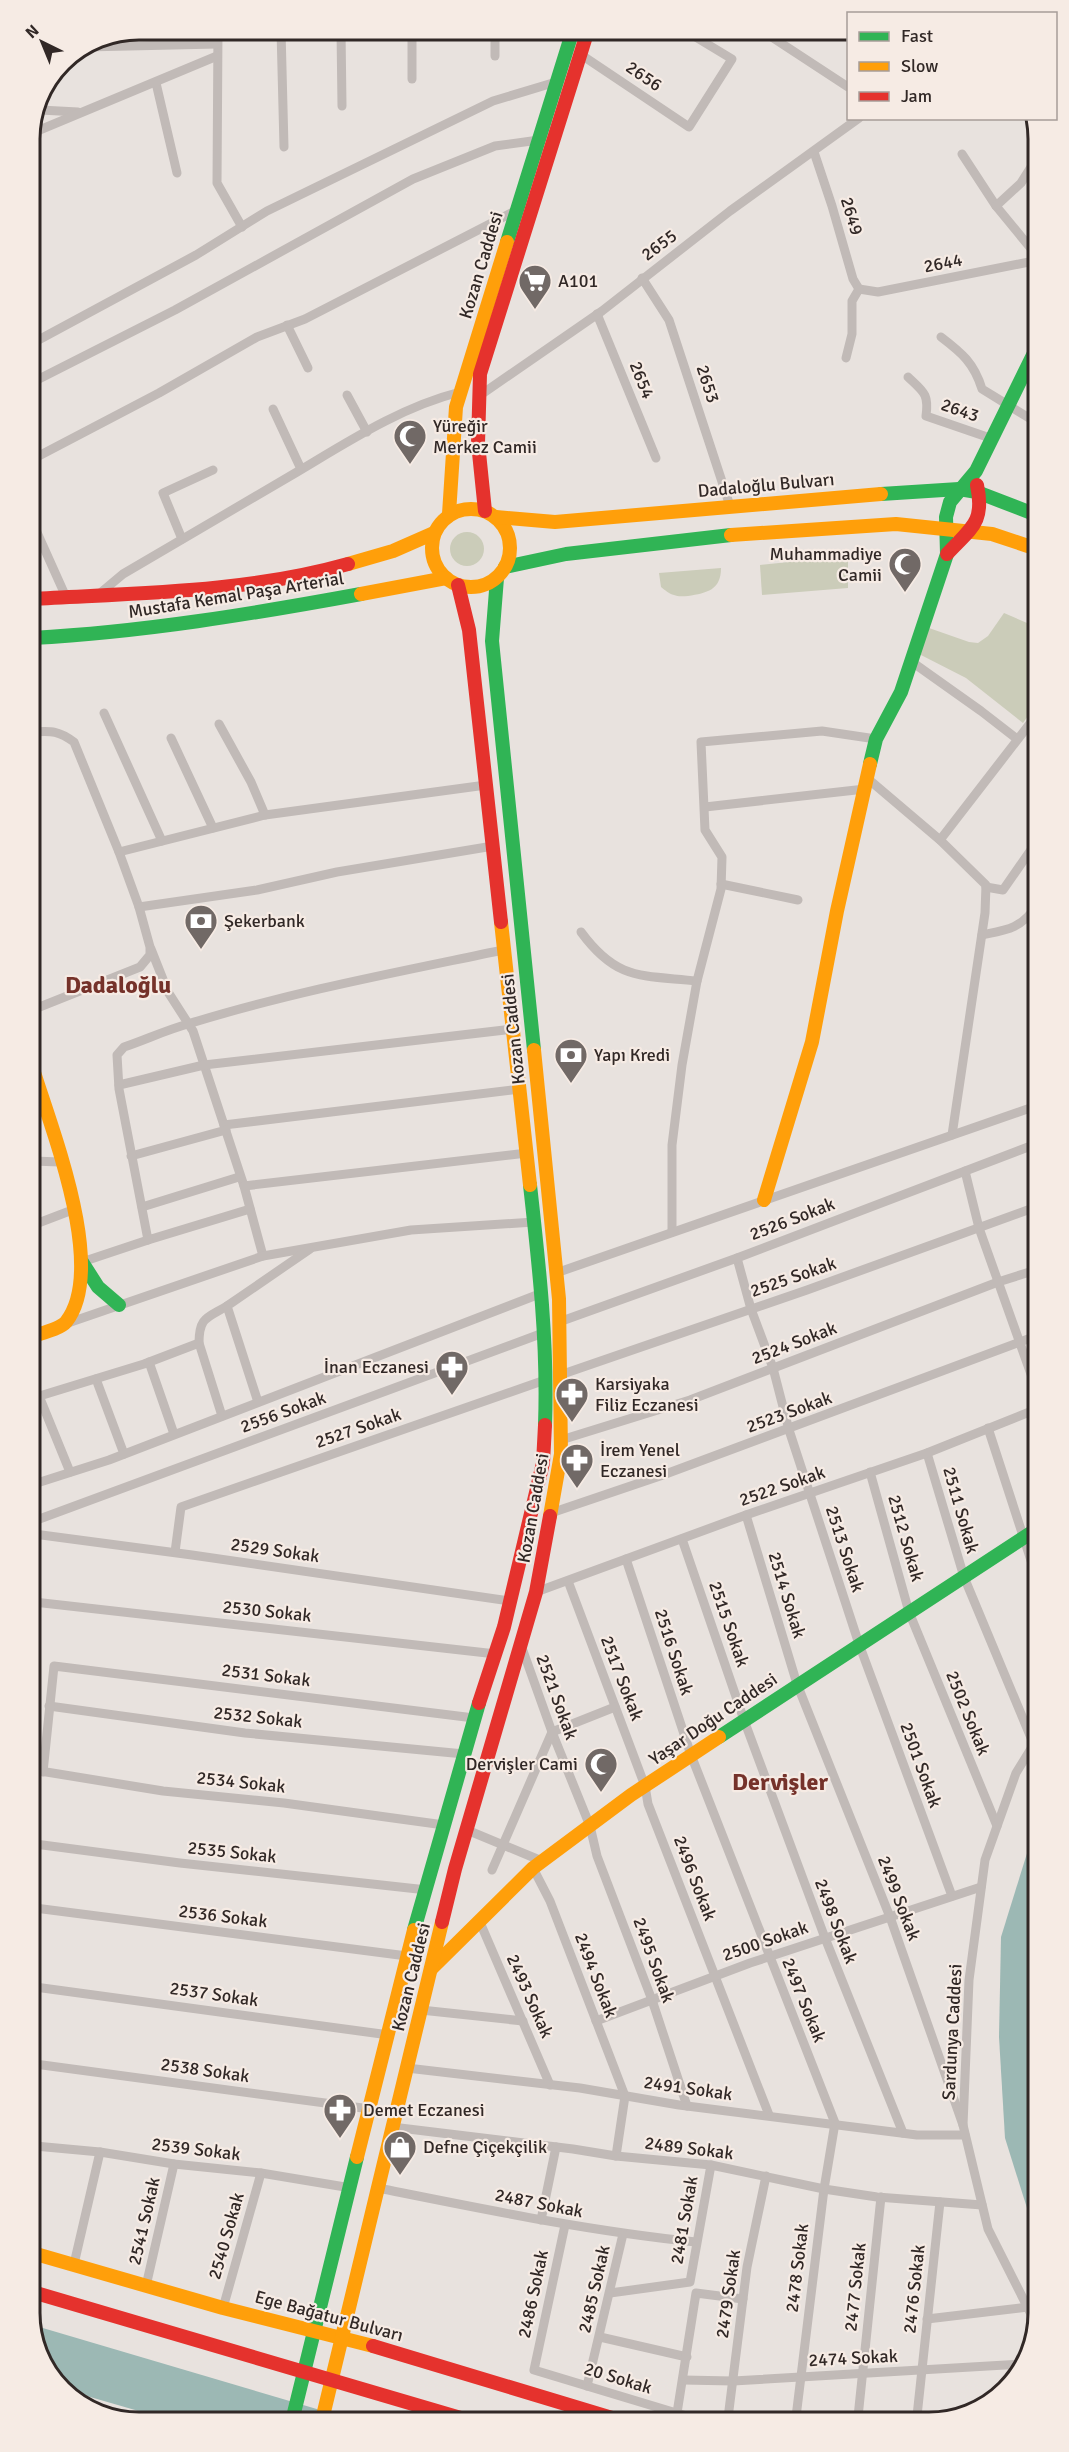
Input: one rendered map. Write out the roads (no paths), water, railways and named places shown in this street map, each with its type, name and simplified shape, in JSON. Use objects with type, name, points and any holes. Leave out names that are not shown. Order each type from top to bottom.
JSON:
[{"type":"main road","name":"Kozan Caddesi","points":[[449,514],[456,407],[570,41]]},
{"type":"main road","name":"Kozan Caddesi","points":[[491,514],[480,470],[477,397],[480,374],[584,41]]},
{"type":"main road","points":[[764,1200],[812,1042],[837,911],[876,739],[901,692],[947,554],[945,529],[950,502],[976,471],[1028,366]]},
{"type":"main road","points":[[947,554],[977,521],[981,504],[977,492],[976,471]]},
{"type":"main road","name":"Dadaloğlu Bulvarı","points":[[491,514],[555,522],[959,489],[977,492],[1028,512]]},
{"type":"main road","points":[[501,572],[510,554],[510,540],[505,527],[491,514],[473,508],[461,509],[449,514],[440,522],[431,545],[432,558],[437,569],[452,582],[471,587],[485,585],[501,572],[566,554],[741,534],[896,524],[992,534],[1028,546]]},
{"type":"main road","name":"Mustafa Kemal Paşa Arterial","points":[[41,598],[206,587],[318,572],[380,555],[434,533]]},
{"type":"main road","name":"Kozan Caddesi","points":[[324,2411],[435,1953],[467,1830],[537,1592],[561,1454],[556,1273],[492,641],[501,572]]},
{"type":"main road","name":"Kozan Caddesi","points":[[295,2411],[408,1955],[474,1718],[496,1654],[543,1463],[545,1380],[542,1293],[469,630],[452,582]]},
{"type":"main road","name":"Mustafa Kemal Paşa Arterial","points":[[41,638],[83,636],[250,614],[452,582]]},
{"type":"main road","points":[[40,1333],[65,1324],[78,1302],[82,1262],[75,1209],[41,1099]]},
{"type":"main road","points":[[82,1262],[98,1287],[119,1305]]},
{"type":"main road","name":"Yaşar Doğu Caddesi","points":[[431,1969],[538,1865],[645,1786],[797,1684],[1028,1535]]},
{"type":"main road","points":[[431,1969],[417,1971],[408,1955],[428,1946],[435,1953]]},
{"type":"main road","name":"Ege Bağatur Bulvarı","points":[[40,2255],[223,2308],[315,2328],[591,2412]]},
{"type":"main road","points":[[40,2294],[306,2371],[435,2411]]},
{"type":"street","points":[[218,40],[217,183],[242,227]]},
{"type":"street","points":[[281,40],[284,147]]},
{"type":"street","points":[[341,40],[342,106]]},
{"type":"street","points":[[412,40],[412,79]]},
{"type":"street","points":[[495,40],[495,56]]},
{"type":"street","name":"2656","points":[[580,54],[689,127],[732,59],[702,41]]},
{"type":"street","points":[[778,41],[847,86]]},
{"type":"street","points":[[106,47],[218,44]]},
{"type":"street","points":[[42,129],[218,56]]},
{"type":"street","points":[[41,339],[196,255],[267,211],[493,101],[556,82]]},
{"type":"street","points":[[156,83],[177,173]]},
{"type":"street","points":[[45,110],[84,112]]},
{"type":"street","name":"2655","points":[[477,397],[597,314],[803,157],[814,152],[857,120]]},
{"type":"street","points":[[41,377],[175,310],[413,179],[495,146],[539,140]]},
{"type":"street","name":"2649","points":[[814,152],[853,279],[859,289]]},
{"type":"street","points":[[962,154],[996,206],[1028,244]]},
{"type":"street","points":[[996,206],[1021,183],[1028,172]]},
{"type":"street","points":[[41,455],[159,393],[257,337],[304,319],[517,210]]},
{"type":"street","name":"2644","points":[[859,289],[878,292],[1028,262]]},
{"type":"street","name":"2653","points":[[642,278],[669,321],[730,506]]},
{"type":"street","points":[[846,358],[852,334],[852,301],[859,289]]},
{"type":"street","name":"2654","points":[[597,314],[656,458]]},
{"type":"street","points":[[287,325],[308,368]]},
{"type":"street","name":"2643","points":[[941,337],[963,354],[976,371],[982,389],[1028,418]]},
{"type":"street","name":"2643","points":[[908,377],[928,401],[926,416],[993,439]]},
{"type":"street","points":[[97,596],[123,574],[301,469],[428,400],[460,392]]},
{"type":"street","points":[[347,395],[367,432]]},
{"type":"street","points":[[273,409],[301,469]]},
{"type":"street","points":[[182,539],[163,493],[213,470]]},
{"type":"street","points":[[41,541],[66,597]]},
{"type":"street","points":[[912,662],[1017,739]]},
{"type":"street","points":[[104,713],[162,841]]},
{"type":"street","points":[[219,724],[251,782],[266,815]]},
{"type":"street","points":[[940,840],[1028,726]]},
{"type":"street","points":[[672,1232],[672,1145],[682,1065],[697,981],[721,884],[722,857],[705,830],[701,742],[822,731],[876,739]]},
{"type":"street","points":[[41,732],[62,733],[74,742],[119,852],[139,907],[150,947],[168,992],[193,1031],[242,1181],[263,1256]]},
{"type":"street","points":[[171,738],[213,828]]},
{"type":"street","points":[[705,807],[866,784],[940,840],[986,885],[982,935],[952,1135]]},
{"type":"street","points":[[119,852],[266,815],[486,785]]},
{"type":"street","points":[[139,907],[256,890],[338,872],[493,846]]},
{"type":"street","points":[[986,887],[1003,890],[1028,854]]},
{"type":"street","points":[[721,884],[798,900]]},
{"type":"street","points":[[982,935],[1018,926],[1028,917]]},
{"type":"street","points":[[581,932],[596,953],[615,968],[633,974],[697,981]]},
{"type":"street","points":[[41,1007],[140,967],[150,955],[150,947]]},
{"type":"street","points":[[148,1240],[119,1085],[117,1055],[124,1047],[187,1024],[372,977],[503,950]]},
{"type":"street","points":[[119,1085],[204,1065],[513,1029]]},
{"type":"street","points":[[131,1156],[225,1128],[520,1089]]},
{"type":"street","points":[[556,1273],[1028,1109]]},
{"type":"street","name":"2526 Sokak","points":[[559,1322],[737,1258],[1028,1147]]},
{"type":"street","points":[[142,1207],[242,1181],[527,1153]]},
{"type":"street","points":[[41,1161],[60,1162]]},
{"type":"street","points":[[965,1171],[979,1227],[1028,1367]]},
{"type":"street","points":[[41,1222],[75,1209]]},
{"type":"street","points":[[82,1262],[250,1209]]},
{"type":"street","name":"2525 Sokak","points":[[560,1375],[752,1310],[1028,1210]]},
{"type":"street","points":[[65,1324],[263,1256],[411,1230],[534,1222]]},
{"type":"street","points":[[222,1416],[199,1343],[199,1328],[207,1318],[265,1282],[314,1246]]},
{"type":"street","name":"2513 Sokak","points":[[737,1258],[752,1310],[773,1368],[789,1430],[859,1644]]},
{"type":"street","name":"2524 Sokak","points":[[561,1440],[690,1400],[1028,1273]]},
{"type":"street","points":[[40,1482],[124,1454],[542,1293]]},
{"type":"street","points":[[227,1306],[258,1402]]},
{"type":"street","name":"2556 Sokak","points":[[40,1519],[543,1333]]},
{"type":"street","name":"2523 Sokak","points":[[551,1513],[663,1476],[789,1430],[1028,1339]]},
{"type":"street","points":[[40,1396],[149,1362],[199,1343]]},
{"type":"street","points":[[149,1362],[174,1434]]},
{"type":"street","points":[[96,1379],[124,1454]]},
{"type":"street","name":"2527 Sokak","points":[[175,1552],[181,1507],[545,1380]]},
{"type":"street","points":[[40,1407],[70,1472]]},
{"type":"street","name":"2522 Sokak","points":[[537,1592],[746,1515],[927,1453],[1028,1412]]},
{"type":"street","points":[[988,1428],[1028,1555]]},
{"type":"street","name":"2511 Sokak","points":[[927,1453],[964,1577],[1028,1724]]},
{"type":"street","name":"2512 Sokak","points":[[870,1472],[909,1612]]},
{"type":"street","name":"2514 Sokak","points":[[746,1515],[797,1684]]},
{"type":"street","name":"2529 Sokak","points":[[40,1535],[510,1601]]},
{"type":"street","name":"2515 Sokak","points":[[682,1539],[744,1720]]},
{"type":"street","name":"2516 Sokak","points":[[626,1559],[691,1755]]},
{"type":"street","name":"2517 Sokak","points":[[568,1581],[645,1786]]},
{"type":"street","name":"2530 Sokak","points":[[40,1603],[496,1654]]},
{"type":"street","name":"2502 Sokak","points":[[909,1612],[997,1826]]},
{"type":"street","name":"2501 Sokak","points":[[859,1644],[952,1896]]},
{"type":"street","name":"2521 Sokak","points":[[521,1646],[552,1732],[590,1826]]},
{"type":"street","name":"2531 Sokak","points":[[49,1706],[54,1666],[474,1718]]},
{"type":"street","name":"2499 Sokak","points":[[797,1684],[890,1917],[964,2130]]},
{"type":"street","points":[[40,1763],[49,1706]]},
{"type":"street","name":"2532 Sokak","points":[[49,1706],[245,1733],[464,1754]]},
{"type":"street","points":[[492,1870],[552,1732],[615,1707]]},
{"type":"street","name":"2498 Sokak","points":[[744,1720],[825,1938],[903,2133]]},
{"type":"street","name":"Sardunya Caddesi","points":[[1028,1754],[1016,1773],[985,1860],[969,1980],[964,2130],[988,2229],[1028,2307]]},
{"type":"street","name":"2497 Sokak","points":[[691,1755],[835,2123]]},
{"type":"street","name":"2534 Sokak","points":[[40,1771],[163,1791],[284,1803],[444,1826]]},
{"type":"street","name":"2496 Sokak","points":[[645,1786],[648,1804],[770,2115]]},
{"type":"street","name":"2495 Sokak","points":[[590,1826],[597,1856],[652,2000],[687,2106]]},
{"type":"street","points":[[467,1830],[503,1845],[538,1865]]},
{"type":"street","name":"2535 Sokak","points":[[40,1845],[180,1863],[427,1890]]},
{"type":"street","name":"2494 Sokak","points":[[538,1865],[625,2096]]},
{"type":"street","name":"2500 Sokak","points":[[596,2021],[769,1957],[981,1887]]},
{"type":"street","name":"2536 Sokak","points":[[40,1909],[408,1955]]},
{"type":"street","name":"2493 Sokak","points":[[479,1920],[550,2085]]},
{"type":"street","name":"2537 Sokak","points":[[40,1987],[389,2035]]},
{"type":"street","points":[[421,2010],[523,2021]]},
{"type":"street","name":"2538 Sokak","points":[[40,2065],[370,2109]]},
{"type":"street","name":"2491 Sokak","points":[[407,2068],[903,2133],[964,2130]]},
{"type":"street","points":[[616,2157],[625,2096]]},
{"type":"street","name":"2478 Sokak","points":[[797,2412],[824,2189],[835,2123]]},
{"type":"street","name":"2489 Sokak","points":[[392,2127],[556,2147],[616,2157],[711,2165],[824,2189],[881,2197],[982,2205]]},
{"type":"street","name":"2539 Sokak","points":[[40,2146],[261,2173],[351,2188]]},
{"type":"street","points":[[541,2220],[556,2147]]},
{"type":"street","points":[[74,2264],[100,2152]]},
{"type":"street","name":"2541 Sokak","points":[[146,2286],[174,2164]]},
{"type":"street","name":"2481 Sokak","points":[[610,2294],[690,2282],[711,2165]]},
{"type":"street","name":"2540 Sokak","points":[[223,2308],[261,2173]]},
{"type":"street","name":"2479 Sokak","points":[[729,2412],[747,2267],[766,2176]]},
{"type":"street","name":"2487 Sokak","points":[[378,2188],[623,2235],[696,2242]]},
{"type":"street","name":"2477 Sokak","points":[[858,2412],[881,2197]]},
{"type":"street","name":"2476 Sokak","points":[[917,2412],[940,2202]]},
{"type":"street","name":"2486 Sokak","points":[[534,2370],[565,2225]]},
{"type":"street","name":"2485 Sokak","points":[[587,2386],[623,2235]]},
{"type":"street","points":[[677,2412],[696,2293],[743,2299]]},
{"type":"street","points":[[927,2319],[1028,2307]]},
{"type":"street","points":[[600,2337],[687,2356]]},
{"type":"street","name":"2474 Sokak","points":[[683,2380],[733,2382],[1014,2365]]},
{"type":"street","name":"20 Sokak","points":[[534,2370],[673,2412]]},
{"type":"water","points":[[1028,1850],[1028,2211],[1005,2138],[999,2037],[1001,1937]]},
{"type":"water","points":[[41,2328],[324,2411],[139,2411],[87,2396],[69,2383],[51,2356]]},
{"type":"place","name":"A101","points":[[535,310]]},
{"type":"place","name":"Yüreğir Merkez Camii","points":[[410,465]]},
{"type":"place","name":"Muhammadiye Camii","points":[[905,593]]},
{"type":"place","name":"Şekerbank","points":[[201,950]]},
{"type":"place","name":"Yapı Kredi","points":[[571,1084]]},
{"type":"place","name":"İnan Eczanesi","points":[[452,1396]]},
{"type":"place","name":"Karsiyaka Filiz Eczanesi","points":[[572,1423]]},
{"type":"place","name":"İrem Yenel Eczanesi","points":[[577,1489]]},
{"type":"place","name":"Dervişler Cami","points":[[601,1793]]},
{"type":"place","name":"Demet Eczanesi","points":[[340,2139]]},
{"type":"place","name":"Defne Çiçekçilik","points":[[400,2176]]},
{"type":"district","name":"Dadaloğlu","points":[[118,985]]},
{"type":"district","name":"Dervişler","points":[[780,1782]]}]
